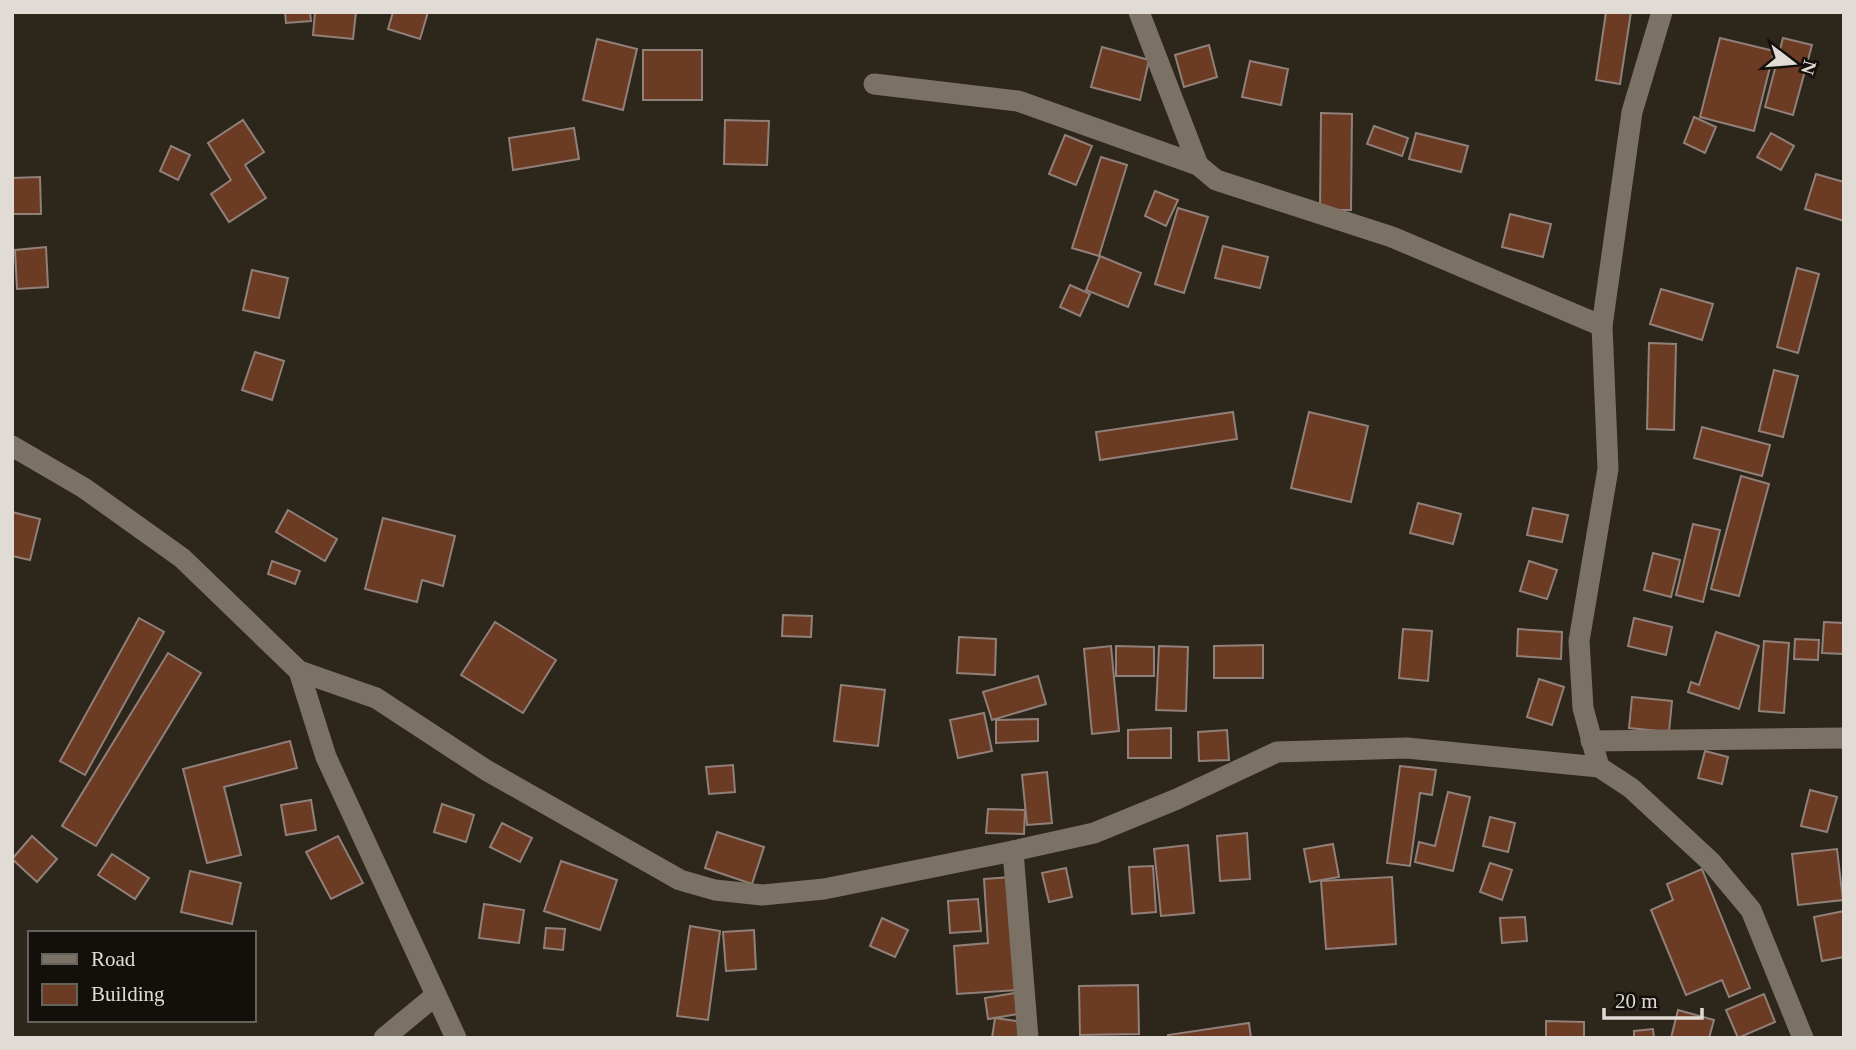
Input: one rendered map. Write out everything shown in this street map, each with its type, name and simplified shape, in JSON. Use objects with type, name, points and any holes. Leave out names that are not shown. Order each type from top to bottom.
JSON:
[{"type":"street","points":[[1139,12],[1198,165]]},
{"type":"street","points":[[1599,767],[1583,708],[1579,641],[1608,469],[1602,326],[1632,112],[1662,12]]},
{"type":"street","points":[[874,84],[1018,101],[1198,165],[1216,180],[1392,237],[1602,326]]},
{"type":"street","points":[[12,446],[84,488],[182,558],[299,671],[376,698],[486,770],[680,880],[715,890],[762,895],[824,889],[1013,851],[1094,833],[1277,752],[1407,748],[1599,767],[1631,788],[1711,862],[1751,910],[1803,1038]]},
{"type":"street","points":[[299,671],[326,757],[456,1038]]},
{"type":"street","points":[[1591,741],[1844,738]]},
{"type":"street","points":[[1013,851],[1028,1038]]},
{"type":"street","points":[[384,1038],[436,995]]},
{"type":"building","points":[[285,12],[310,12],[311,21],[286,23]]},
{"type":"building","points":[[315,12],[356,12],[353,39],[313,35]]},
{"type":"building","points":[[393,12],[428,12],[420,39],[388,29]]},
{"type":"building","points":[[1606,12],[1631,12],[1620,84],[1596,80]]},
{"type":"building","points":[[1720,38],[1774,51],[1754,131],[1700,117]]},
{"type":"building","points":[[1783,38],[1812,45],[1793,115],[1765,107]]},
{"type":"building","points":[[597,39],[637,49],[623,110],[583,100]]},
{"type":"building","points":[[1209,45],[1217,77],[1184,87],[1175,55]]},
{"type":"building","points":[[1102,47],[1149,60],[1140,100],[1091,87]]},
{"type":"building","points":[[643,50],[702,50],[702,100],[643,100]]},
{"type":"building","points":[[1250,61],[1288,69],[1281,105],[1242,97]]},
{"type":"building","points":[[1321,113],[1352,114],[1351,210],[1320,210]]},
{"type":"building","points":[[1694,117],[1716,127],[1705,153],[1684,143]]},
{"type":"building","points":[[243,120],[264,152],[245,165],[266,198],[229,222],[211,194],[231,180],[208,143]]},
{"type":"building","points":[[725,120],[769,121],[767,165],[724,164]]},
{"type":"building","points":[[1374,126],[1408,138],[1402,156],[1367,144]]},
{"type":"building","points":[[574,128],[579,159],[513,170],[509,138]]},
{"type":"building","points":[[1416,133],[1468,146],[1461,172],[1409,159]]},
{"type":"building","points":[[1771,133],[1794,146],[1781,170],[1757,157]]},
{"type":"building","points":[[1065,135],[1092,146],[1076,185],[1049,174]]},
{"type":"building","points":[[171,146],[190,155],[178,180],[160,171]]},
{"type":"building","points":[[1101,157],[1127,165],[1099,256],[1072,248]]},
{"type":"building","points":[[1816,174],[1844,182],[1844,221],[1805,209]]},
{"type":"building","points":[[40,177],[41,214],[13,214],[12,178]]},
{"type":"building","points":[[1155,191],[1178,200],[1166,226],[1145,216]]},
{"type":"building","points":[[1178,208],[1208,217],[1184,293],[1155,284]]},
{"type":"building","points":[[1510,214],[1551,224],[1543,257],[1502,247]]},
{"type":"building","points":[[1223,246],[1268,257],[1260,288],[1215,278]]},
{"type":"building","points":[[46,247],[48,287],[17,289],[15,250]]},
{"type":"building","points":[[1100,256],[1141,273],[1128,307],[1086,290]]},
{"type":"building","points":[[1797,268],[1819,274],[1798,353],[1777,347]]},
{"type":"building","points":[[252,270],[288,278],[279,318],[243,310]]},
{"type":"building","points":[[1070,285],[1090,294],[1080,316],[1060,307]]},
{"type":"building","points":[[1661,289],[1713,304],[1702,340],[1650,324]]},
{"type":"building","points":[[1649,343],[1676,344],[1674,430],[1647,429]]},
{"type":"building","points":[[255,352],[284,361],[272,400],[242,390]]},
{"type":"building","points":[[1774,370],[1798,376],[1783,437],[1759,431]]},
{"type":"building","points":[[1233,412],[1237,439],[1100,460],[1096,432]]},
{"type":"building","points":[[1309,412],[1368,426],[1351,502],[1291,488]]},
{"type":"building","points":[[1702,427],[1770,445],[1762,476],[1694,458]]},
{"type":"building","points":[[1741,476],[1769,484],[1739,596],[1711,589]]},
{"type":"building","points":[[1418,503],[1461,514],[1453,544],[1410,533]]},
{"type":"building","points":[[1533,508],[1568,515],[1562,542],[1527,535]]},
{"type":"building","points":[[288,510],[337,539],[325,561],[276,532]]},
{"type":"building","points":[[12,512],[40,519],[30,560],[12,556]]},
{"type":"building","points":[[383,518],[455,536],[443,586],[422,580],[417,602],[365,589]]},
{"type":"building","points":[[1693,524],[1720,530],[1703,602],[1676,595]]},
{"type":"building","points":[[1653,553],[1680,560],[1671,597],[1644,590]]},
{"type":"building","points":[[272,561],[300,571],[295,584],[268,574]]},
{"type":"building","points":[[1529,561],[1557,570],[1547,599],[1520,591]]},
{"type":"building","points":[[783,615],[812,616],[811,637],[782,636]]},
{"type":"building","points":[[139,618],[164,632],[85,775],[60,761]]},
{"type":"building","points":[[1634,618],[1672,627],[1666,655],[1628,646]]},
{"type":"building","points":[[495,622],[556,660],[523,713],[461,675]]},
{"type":"building","points":[[1824,622],[1844,623],[1844,654],[1822,653]]},
{"type":"building","points":[[1403,629],[1432,631],[1428,681],[1399,678]]},
{"type":"building","points":[[1518,629],[1562,632],[1561,659],[1517,656]]},
{"type":"building","points":[[1716,632],[1759,646],[1739,709],[1688,692],[1691,682],[1699,685]]},
{"type":"building","points":[[959,637],[996,639],[995,675],[957,673]]},
{"type":"building","points":[[1795,639],[1819,640],[1818,660],[1794,659]]},
{"type":"building","points":[[1764,641],[1789,643],[1784,713],[1759,711]]},
{"type":"building","points":[[1263,645],[1263,678],[1214,678],[1214,646]]},
{"type":"building","points":[[1111,646],[1119,731],[1092,734],[1084,649]]},
{"type":"building","points":[[1116,646],[1154,647],[1154,676],[1116,676]]},
{"type":"building","points":[[1159,646],[1188,647],[1186,711],[1156,710]]},
{"type":"building","points":[[168,653],[201,673],[96,846],[62,826]]},
{"type":"building","points":[[1038,676],[1046,704],[992,720],[983,692]]},
{"type":"building","points":[[1539,679],[1564,687],[1552,725],[1527,717]]},
{"type":"building","points":[[841,685],[885,690],[878,746],[834,741]]},
{"type":"building","points":[[1632,697],[1672,701],[1669,732],[1629,728]]},
{"type":"building","points":[[984,713],[992,751],[958,758],[950,720]]},
{"type":"building","points":[[1038,719],[1038,741],[996,743],[996,720]]},
{"type":"building","points":[[1171,728],[1171,758],[1128,758],[1128,730]]},
{"type":"building","points":[[1227,730],[1229,760],[1199,761],[1198,732]]},
{"type":"building","points":[[290,741],[297,768],[224,787],[241,855],[207,863],[183,769]]},
{"type":"building","points":[[1705,751],[1728,757],[1722,784],[1698,778]]},
{"type":"building","points":[[733,765],[735,792],[709,794],[706,767]]},
{"type":"building","points":[[1400,766],[1436,770],[1432,795],[1420,793],[1410,866],[1387,863]]},
{"type":"building","points":[[1047,772],[1052,823],[1027,825],[1022,775]]},
{"type":"building","points":[[1810,790],[1837,797],[1827,832],[1801,826]]},
{"type":"building","points":[[1448,792],[1470,797],[1453,871],[1415,862],[1419,842],[1435,846]]},
{"type":"building","points":[[311,800],[316,830],[286,835],[281,805]]},
{"type":"building","points":[[442,804],[474,815],[466,842],[434,832]]},
{"type":"building","points":[[988,809],[1025,810],[1024,834],[986,833]]},
{"type":"building","points":[[1490,817],[1515,823],[1508,852],[1483,846]]},
{"type":"building","points":[[502,823],[532,838],[520,862],[490,847]]},
{"type":"building","points":[[717,832],[764,847],[752,884],[705,868]]},
{"type":"building","points":[[1247,833],[1250,879],[1220,881],[1217,836]]},
{"type":"building","points":[[32,836],[57,859],[37,882],[12,859]]},
{"type":"building","points":[[338,836],[363,883],[331,899],[306,852]]},
{"type":"building","points":[[1333,844],[1339,877],[1310,882],[1304,849]]},
{"type":"building","points":[[1188,845],[1194,913],[1161,916],[1154,849]]},
{"type":"building","points":[[1837,849],[1843,900],[1798,905],[1792,854]]},
{"type":"building","points":[[112,854],[149,878],[135,899],[98,875]]},
{"type":"building","points":[[561,861],[617,880],[600,930],[544,911]]},
{"type":"building","points":[[1490,863],[1512,870],[1502,900],[1480,892]]},
{"type":"building","points":[[1153,866],[1156,912],[1132,914],[1129,867]]},
{"type":"building","points":[[1066,868],[1072,897],[1049,902],[1042,873]]},
{"type":"building","points":[[1702,869],[1750,988],[1729,997],[1722,980],[1686,995],[1651,910],[1673,900],[1667,884]]},
{"type":"building","points":[[190,871],[241,883],[232,924],[181,912]]},
{"type":"building","points":[[1011,877],[1018,990],[957,994],[954,946],[988,943],[984,879]]},
{"type":"building","points":[[1392,877],[1396,944],[1326,949],[1321,881]]},
{"type":"building","points":[[978,899],[981,931],[950,933],[948,901]]},
{"type":"building","points":[[484,904],[524,910],[519,943],[479,938]]},
{"type":"building","points":[[1844,911],[1844,957],[1822,961],[1814,917]]},
{"type":"building","points":[[1525,917],[1527,941],[1502,943],[1500,918]]},
{"type":"building","points":[[882,918],[908,930],[895,957],[870,946]]},
{"type":"building","points":[[690,926],[720,931],[708,1020],[677,1016]]},
{"type":"building","points":[[546,928],[565,929],[563,950],[544,948]]},
{"type":"building","points":[[754,930],[756,969],[726,971],[723,932]]},
{"type":"building","points":[[1138,985],[1139,1034],[1080,1035],[1079,986]]},
{"type":"building","points":[[1015,993],[1018,1014],[988,1019],[985,998]]},
{"type":"building","points":[[1764,994],[1775,1022],[1738,1038],[1726,1010]]},
{"type":"building","points":[[1678,1010],[1714,1020],[1709,1038],[1671,1038]]},
{"type":"building","points":[[995,1018],[1023,1022],[1021,1038],[992,1038]]},
{"type":"building","points":[[1546,1021],[1584,1022],[1584,1038],[1546,1038]]},
{"type":"building","points":[[1249,1023],[1251,1038],[1168,1038],[1168,1035]]},
{"type":"building","points":[[1653,1029],[1654,1038],[1634,1038],[1634,1031]]}]
